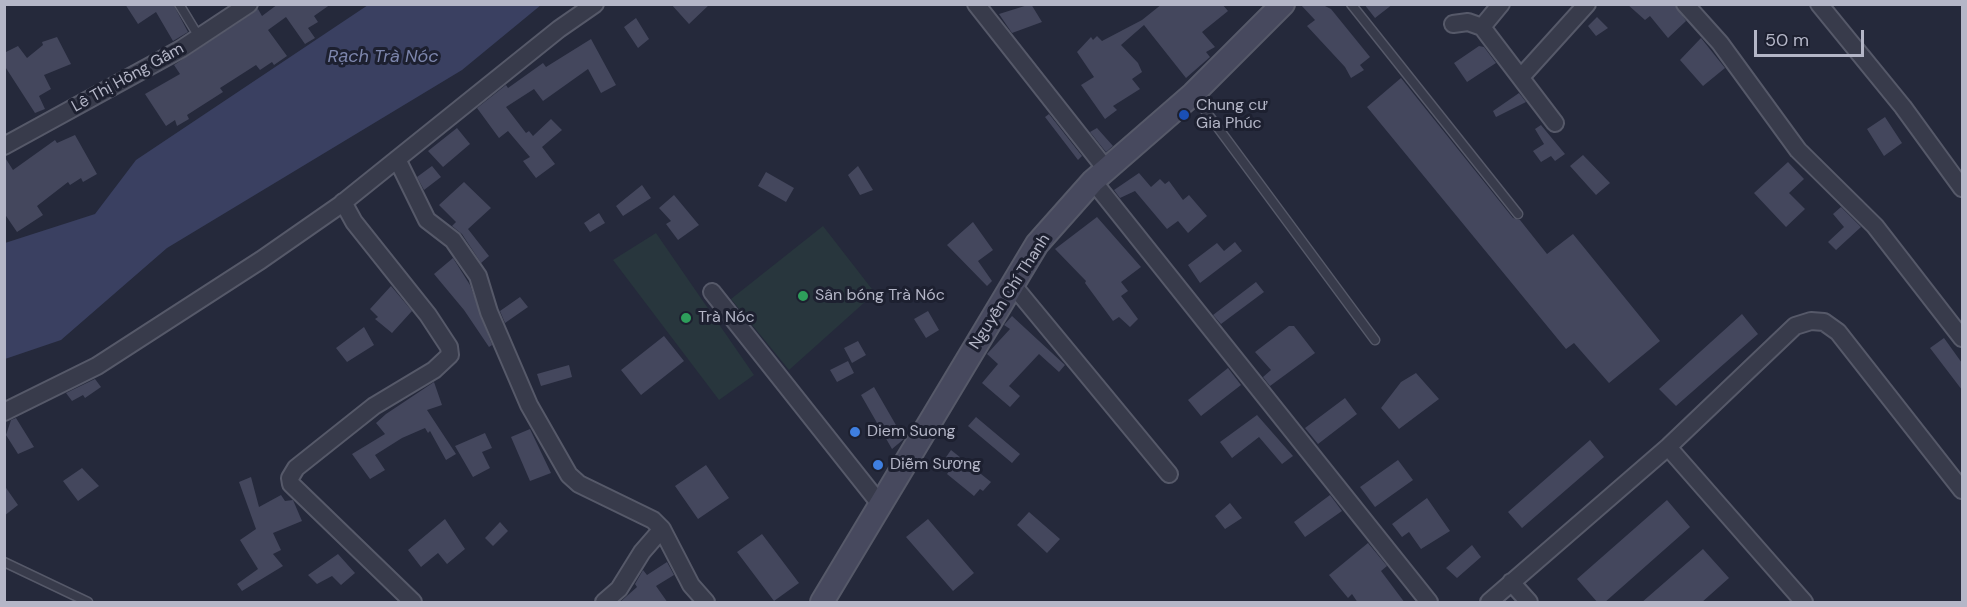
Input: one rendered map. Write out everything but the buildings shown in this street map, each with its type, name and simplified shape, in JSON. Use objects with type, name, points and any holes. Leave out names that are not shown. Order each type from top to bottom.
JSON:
[{"type":"main road","name":"Nguyễn Chí Thanh","points":[[822,603],[1037,244],[1099,175],[1193,94],[1283,4]]},
{"type":"street","name":"Lê Thị Hồng Gấm","points":[[4,146],[199,37],[249,4]]},
{"type":"street","points":[[4,412],[97,366],[261,260],[343,202],[559,29],[595,4]]},
{"type":"street","points":[[976,4],[1099,175],[1429,603]]},
{"type":"street","points":[[1482,27],[1501,4]]},
{"type":"street","points":[[1521,77],[1587,4]]},
{"type":"street","points":[[1685,4],[1720,43],[1798,150],[1875,226],[1962,338]]},
{"type":"street","points":[[1819,4],[1903,106],[1962,188]]},
{"type":"street","points":[[1453,24],[1468,22],[1482,27],[1555,123]]},
{"type":"street","points":[[397,159],[427,220],[453,240],[478,276],[489,312],[529,405],[569,475],[579,484],[653,520],[662,529],[691,585],[706,603]]},
{"type":"street","points":[[343,202],[354,222],[428,315],[449,347],[450,355],[440,366],[375,406],[296,468],[290,478],[291,484],[413,603]]},
{"type":"street","points":[[1012,284],[1170,474]]},
{"type":"street","points":[[712,292],[880,504]]},
{"type":"street","points":[[1488,603],[1668,447],[1795,326],[1811,321],[1824,322],[1838,332],[1962,490]]},
{"type":"street","points":[[1668,447],[1804,603]]},
{"type":"street","points":[[604,603],[619,590],[642,552],[662,529]]},
{"type":"street","points":[[1511,582],[1529,603]]},
{"type":"lane","points":[[179,4],[199,37]]},
{"type":"lane","points":[[1351,4],[1518,214]]},
{"type":"lane","points":[[1193,94],[1375,340]]},
{"type":"lane","points":[[4,562],[88,603]]},
{"type":"shaded area","name":"Sân bóng Trà Nóc","points":[[823,226],[875,293],[789,370],[731,299]]},
{"type":"shaded area","name":"Trà Nóc","points":[[656,233],[754,375],[719,400],[613,260]]},
{"type":"water","name":"Rạch Trà Nóc","points":[[368,5],[541,5],[462,70],[167,248],[61,340],[5,359],[5,243],[95,214],[136,160]]},
{"type":"place","name":"Chung cư Gia Phúc","points":[[1184,115]]},
{"type":"place","name":"Sân bóng Trà Nóc","points":[[803,296]]},
{"type":"place","name":"Trà Nóc","points":[[686,318]]},
{"type":"place","name":"Diem Suong","points":[[855,432]]},
{"type":"place","name":"Diễm Sương","points":[[878,465]]}]
